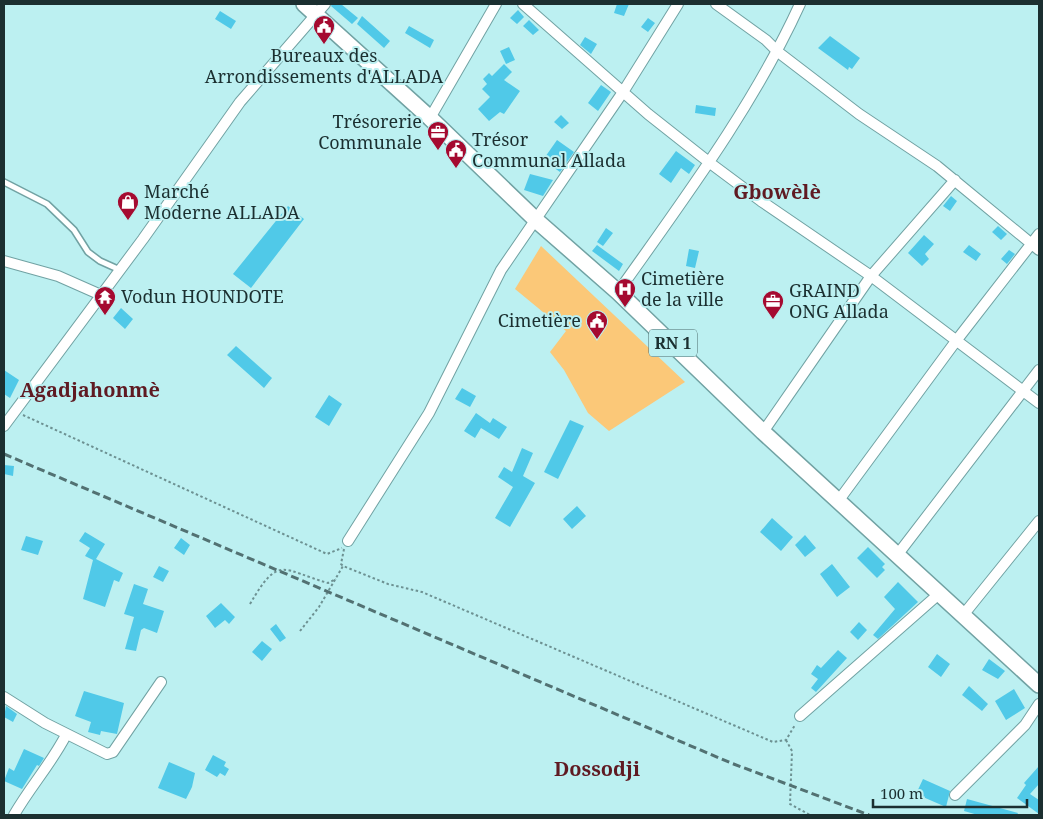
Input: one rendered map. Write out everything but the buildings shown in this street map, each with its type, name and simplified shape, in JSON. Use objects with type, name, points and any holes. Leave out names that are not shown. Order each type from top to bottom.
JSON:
[{"type":"main road","name":"RN 1","points":[[304,4],[321,9],[430,118],[537,220],[618,292],[763,432],[964,614],[1039,685]]},
{"type":"street","points":[[430,118],[496,4]]},
{"type":"street","points":[[523,4],[623,92],[710,163],[761,201],[871,276],[1039,403]]},
{"type":"street","points":[[348,542],[429,413],[501,270],[623,92],[678,4]]},
{"type":"street","points":[[716,4],[766,40],[778,52],[859,114],[955,180],[1035,247]]},
{"type":"street","points":[[618,292],[710,163],[778,52],[800,4]]},
{"type":"street","points":[[4,426],[120,270],[240,102],[321,9]]},
{"type":"street","points":[[763,432],[871,276],[955,180]]},
{"type":"street","points":[[839,500],[956,341],[1035,247],[1039,234]]},
{"type":"street","points":[[4,261],[58,276],[101,295]]},
{"type":"street","points":[[898,554],[1039,370]]},
{"type":"street","points":[[964,614],[1039,521]]},
{"type":"street","points":[[800,716],[940,593]]},
{"type":"street","points":[[4,697],[66,735],[107,754],[113,752],[161,682]]},
{"type":"street","points":[[955,796],[1025,725],[1039,704]]},
{"type":"street","points":[[14,815],[34,784],[50,764],[66,735]]},
{"type":"lane","points":[[4,182],[47,204],[74,230],[88,252],[100,261],[120,270]]},
{"type":"path","points":[[14,411],[53,427],[327,554],[345,547],[341,564],[343,566],[319,607],[300,631]]},
{"type":"path","points":[[343,566],[388,584],[422,592],[773,742],[786,740]]},
{"type":"path","points":[[250,604],[264,581],[277,570],[287,568],[328,583],[336,579]]},
{"type":"path","points":[[786,740],[800,716]]},
{"type":"path","points":[[786,740],[792,751],[790,804],[810,815]]},
{"type":"shaded area","points":[[541,246],[685,382],[609,431],[588,413],[564,370],[550,352],[566,331],[515,289]]},
{"type":"railway","points":[[4,454],[731,763],[869,815]]},
{"type":"place","name":"Bureaux des Arrondissements d'ALLADA","points":[[324,45]]},
{"type":"place","name":"Trésorerie Communale","points":[[438,151]]},
{"type":"place","name":"Trésor Communal Allada","points":[[456,169]]},
{"type":"place","name":"Marché Moderne ALLADA","points":[[128,221]]},
{"type":"place","name":"Cimetière de la ville","points":[[625,308]]},
{"type":"place","name":"Vodun HOUNDOTE","points":[[105,316]]},
{"type":"place","name":"GRAIND ONG Allada","points":[[773,320]]},
{"type":"place","name":"Cimetière","points":[[597,340]]},
{"type":"district","name":"Gbowèlè","points":[[777,192]]},
{"type":"district","name":"Agadjahonmè","points":[[90,390]]},
{"type":"district","name":"Dossodji","points":[[597,769]]}]
